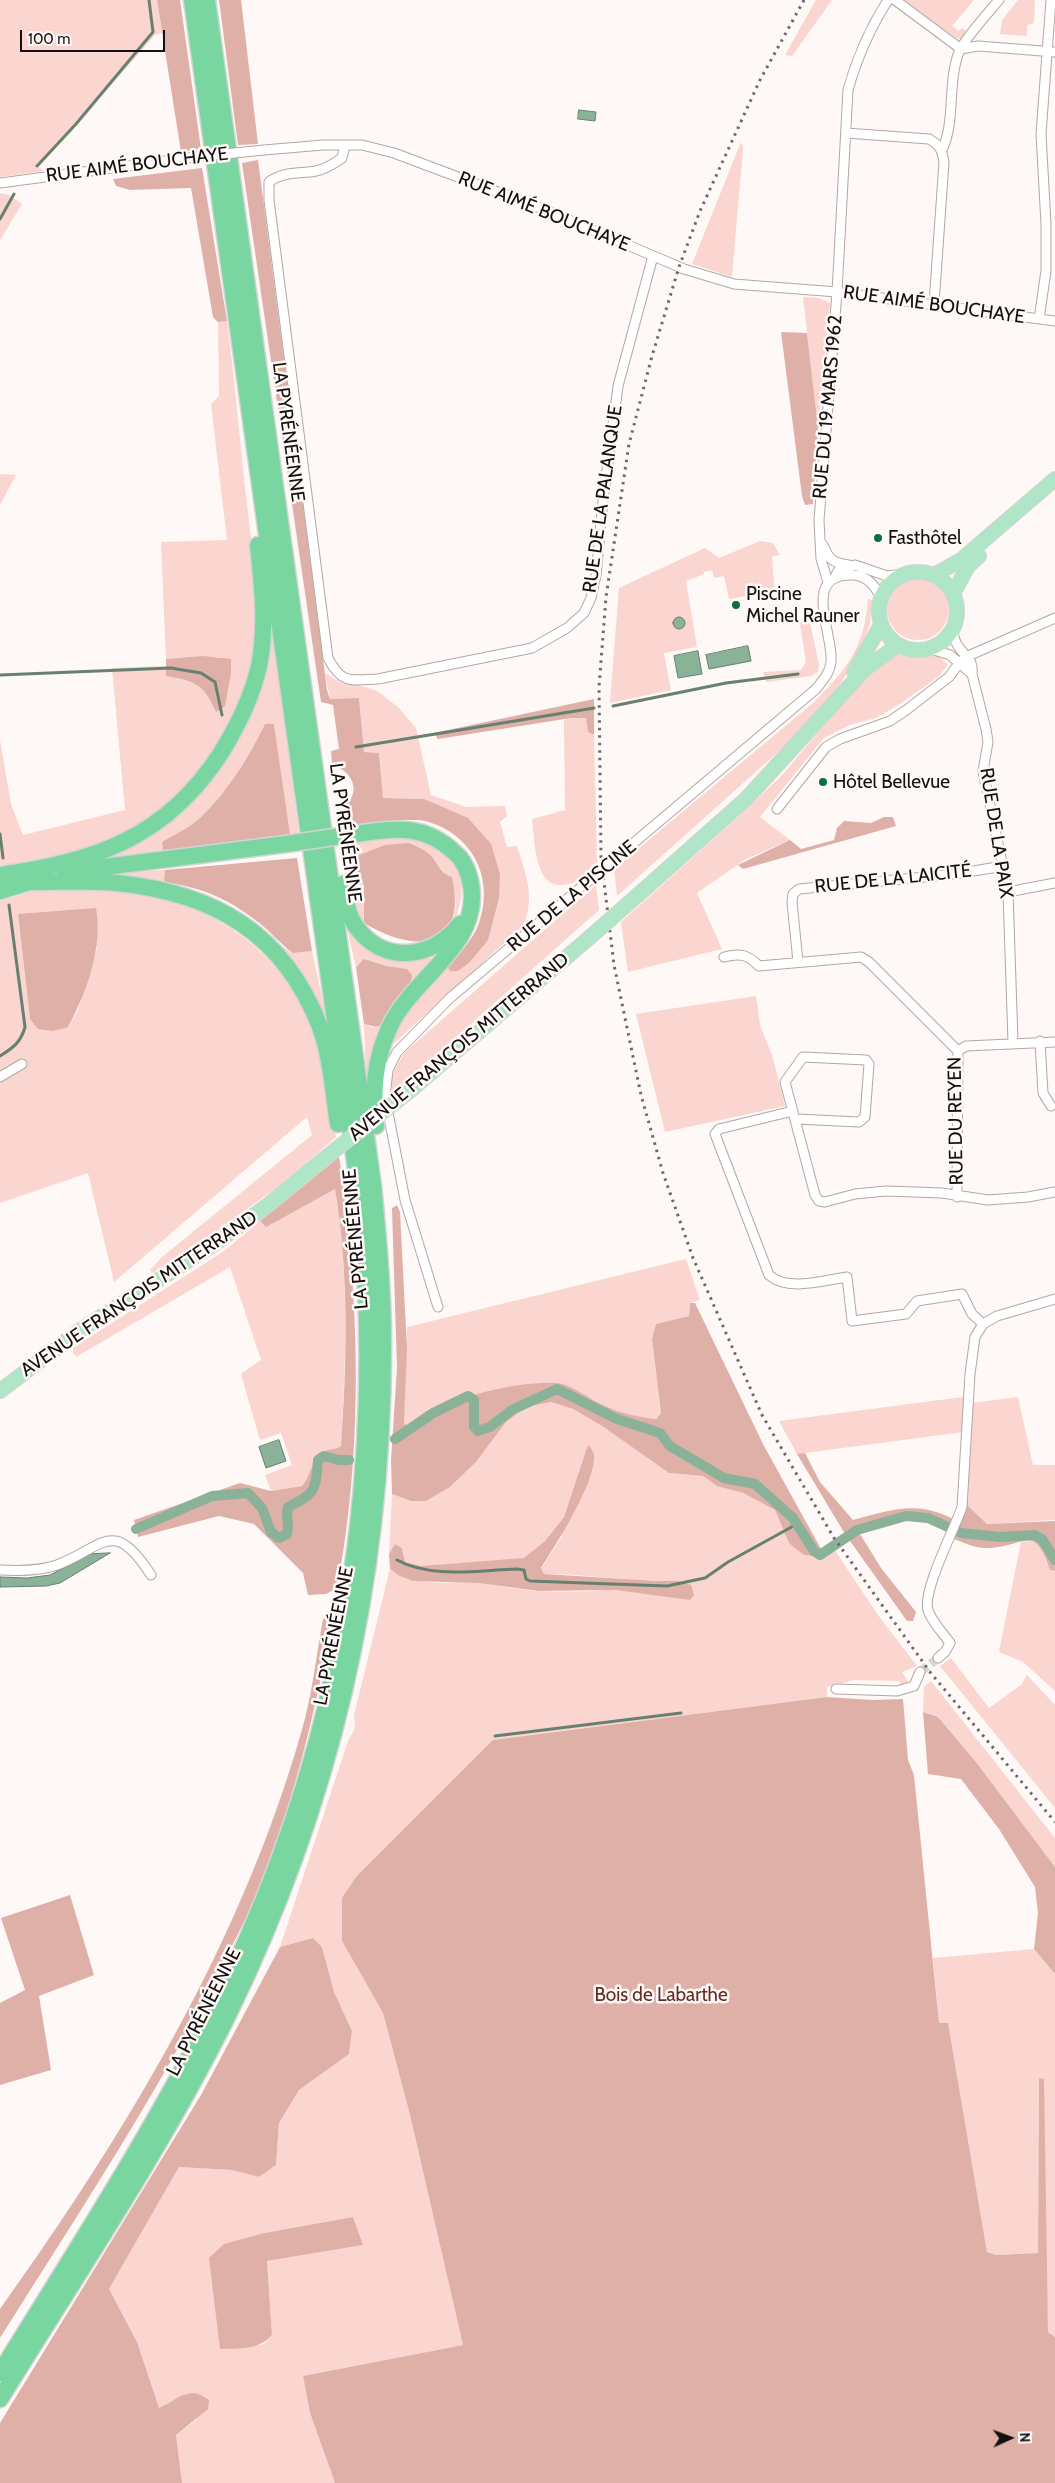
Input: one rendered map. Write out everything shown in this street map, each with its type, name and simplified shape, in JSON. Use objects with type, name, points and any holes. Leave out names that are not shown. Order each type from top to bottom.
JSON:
[{"type":"highway","name":"LA PYRÉNÉENNE","points":[[0,2373],[136,2150],[210,2017],[268,1888],[295,1818],[321,1731],[341,1646],[353,1574],[367,1429],[369,1342],[366,1278],[354,1160],[192,0]]},
{"type":"highway","name":"LA PYRÉNÉENNE","points":[[0,2400],[150,2156],[226,2019],[282,1893],[308,1822],[334,1733],[355,1650],[367,1577],[377,1495],[383,1341],[374,1185],[207,0]]},
{"type":"highway","points":[[0,891],[32,876],[108,849],[144,831],[177,808],[207,774],[232,736],[252,691],[260,657],[262,594],[254,497],[260,482]]},
{"type":"highway","points":[[322,808],[332,824],[346,904],[354,923],[366,938],[385,949],[418,953],[442,942],[452,934],[471,902]]},
{"type":"highway","points":[[32,876],[388,830],[414,830],[439,838],[457,854],[464,864],[469,878],[471,902],[467,927],[460,940],[411,993],[391,1024],[378,1056],[374,1103],[380,1158],[374,1185]]},
{"type":"highway","points":[[0,875],[116,883],[179,894],[234,917],[268,944],[292,974],[309,1002],[320,1029],[339,1127],[354,1160]]},
{"type":"main road","points":[[934,575],[961,560],[1055,479]]},
{"type":"main road","points":[[953,594],[968,566],[1055,492]]},
{"type":"main road","points":[[914,572],[934,575],[942,580],[953,594],[957,606],[957,619],[952,631],[946,639],[931,649],[920,651],[898,645],[888,637],[881,625],[879,607],[881,598],[894,580],[904,574],[914,572]]},
{"type":"main road","name":"AVENUE FRANÇOIS MITTERRAND","points":[[837,698],[866,654],[881,625]]},
{"type":"main road","name":"AVENUE FRANÇOIS MITTERRAND","points":[[0,1391],[82,1329],[213,1245],[268,1206],[412,1089],[589,938],[746,799],[865,669],[898,645]]},
{"type":"street","name":"RUE DU 19 MARS 1962","points":[[832,580],[821,559],[819,520],[838,292],[848,90],[855,66],[875,21],[888,0]]},
{"type":"street","points":[[895,0],[961,48],[978,46],[1051,52]]},
{"type":"street","points":[[942,150],[948,132],[950,98],[961,48],[999,0]]},
{"type":"street","points":[[1039,319],[1046,271],[1046,224],[1041,134],[1051,52],[1051,0]]},
{"type":"street","points":[[846,133],[929,139],[937,143],[942,150],[944,162],[934,304]]},
{"type":"street","name":"RUE DE LA PALANQUE","points":[[345,145],[342,158],[333,164],[318,170],[287,173],[275,178],[270,182],[269,200],[328,658],[341,677],[355,680],[378,679],[532,648],[568,628],[584,613],[592,598],[596,575],[604,492],[618,386],[653,256]]},
{"type":"street","name":"RUE AIMÉ BOUCHAYE","points":[[0,182],[298,146],[362,146],[394,154],[543,209],[684,269],[734,284],[838,292],[1055,321]]},
{"type":"street","points":[[819,520],[823,546],[828,557],[834,563],[856,565],[887,576],[904,574]]},
{"type":"street","points":[[832,580],[838,571],[856,565]]},
{"type":"street","points":[[832,580],[855,575],[863,577],[874,584],[881,598]]},
{"type":"street","name":"RUE DE LA PISCINE","points":[[438,1307],[406,1200],[385,1097],[388,1070],[397,1052],[450,998],[816,689],[829,673],[831,661],[823,599],[832,580]]},
{"type":"street","points":[[777,810],[826,747],[840,739],[890,720],[905,711],[948,677],[960,662],[968,656],[1055,618]]},
{"type":"street","points":[[952,631],[957,645],[968,656]]},
{"type":"street","points":[[931,649],[950,655],[972,674]]},
{"type":"street","name":"RUE DE LA PAIX","points":[[968,656],[974,666],[972,674],[988,742],[983,771],[1008,892],[1013,1042]]},
{"type":"street","name":"RUE DE LA LAICITÉ","points":[[798,962],[792,902],[794,894],[799,889],[956,874],[1003,866]]},
{"type":"street","points":[[1008,892],[1055,883]]},
{"type":"street","name":"RUE DU REYEN","points":[[724,957],[738,954],[746,955],[759,966],[861,957],[869,962],[958,1051],[957,1197]]},
{"type":"street","points":[[1040,1041],[1043,1093],[1051,1106]]},
{"type":"street","points":[[958,1051],[966,1046],[1013,1042],[1055,1042]]},
{"type":"street","points":[[984,1324],[972,1314],[962,1294],[917,1301],[906,1314],[852,1321],[847,1277],[792,1284],[776,1281],[769,1275],[715,1134],[719,1128],[794,1115],[859,1122],[865,1117],[869,1064],[866,1060],[803,1057],[785,1082],[794,1115],[805,1156],[819,1201],[825,1202],[855,1194],[886,1191],[942,1193],[957,1197],[998,1199],[1028,1197],[1055,1192]]},
{"type":"street","points":[[0,1077],[22,1064]]},
{"type":"street","points":[[938,1658],[945,1652],[950,1643],[928,1610],[929,1594],[949,1535],[957,1522],[962,1507],[971,1367],[975,1337],[984,1324],[997,1316],[1055,1299]]},
{"type":"street","points":[[0,1570],[19,1571],[56,1565],[107,1540],[118,1542],[139,1555],[151,1575]]},
{"type":"street","points":[[836,1690],[900,1691],[914,1686],[920,1672]]},
{"type":"shaded area","points":[[0,0],[157,0],[162,33],[155,35],[39,167],[44,171],[0,177]]},
{"type":"shaded area","points":[[816,0],[832,0],[792,56],[785,55]]},
{"type":"shaded area","points":[[903,0],[974,0],[952,26],[959,31],[962,28],[968,32],[962,39],[956,38]]},
{"type":"shaded area","points":[[1018,0],[1035,0],[1034,23],[1027,25],[1027,36],[1000,34],[1002,20]]},
{"type":"shaded area","points":[[579,110],[596,112],[595,121],[578,119]]},
{"type":"shaded area","points":[[741,142],[743,148],[732,277],[692,264]]},
{"type":"shaded area","points":[[0,193],[9,195],[22,204],[0,240]]},
{"type":"shaded area","points":[[803,297],[819,298],[830,303],[818,428]]},
{"type":"shaded area","points":[[227,321],[257,607],[257,627],[252,667],[241,700],[226,730],[195,776],[174,800],[156,815],[136,828],[93,848],[47,860],[0,865],[0,740],[11,804],[23,835],[125,810],[112,668],[166,666],[166,676],[185,680],[203,690],[216,712],[220,657],[166,659],[161,542],[227,540],[211,404],[219,396],[218,322]]},
{"type":"shaded area","points":[[0,474],[16,475],[0,505]]},
{"type":"shaded area","points":[[760,541],[773,543],[780,555],[772,556],[774,586],[769,592],[729,599],[724,576],[714,578],[712,570],[686,581],[697,647],[664,653],[671,690],[610,703],[619,588],[705,548],[719,558]]},
{"type":"shaded area","points":[[918,578],[930,580],[940,587],[947,597],[949,609],[947,621],[940,631],[930,638],[918,640],[906,638],[896,631],[889,621],[887,609],[889,597],[896,587],[906,580]]},
{"type":"shaded area","points":[[868,599],[872,600],[870,623],[861,651],[839,686],[788,743],[617,896],[614,869],[813,703],[835,680],[852,657],[858,644],[863,631]]},
{"type":"shaded area","points":[[677,617],[681,617],[685,623],[681,629],[677,629],[673,625],[673,621]]},
{"type":"shaded area","points":[[802,618],[809,618],[819,665],[818,672],[811,676],[766,682],[763,672],[801,670],[806,662],[800,624]]},
{"type":"shaded area","points":[[271,619],[299,833],[290,834],[274,724],[265,724],[245,761],[229,785],[197,821],[162,842],[163,852],[113,856],[112,853],[212,773]]},
{"type":"shaded area","points":[[748,646],[751,661],[709,669],[706,655]]},
{"type":"shaded area","points":[[698,651],[702,674],[678,678],[674,656]]},
{"type":"shaded area","points":[[900,653],[938,656],[948,665],[938,677],[900,704],[876,718],[849,725],[824,738],[760,817],[790,840],[746,859],[697,893],[722,949],[628,972],[621,922],[747,809],[783,774],[851,693],[884,658]]},
{"type":"shaded area","points":[[325,673],[343,684],[359,685],[377,691],[399,708],[416,728],[431,795],[466,807],[505,806],[507,816],[500,822],[507,847],[517,846],[528,885],[529,904],[524,925],[393,1044],[393,1037],[416,998],[447,966],[470,962],[500,874],[424,799],[383,798],[379,753],[364,752],[359,698],[330,699]]},
{"type":"shaded area","points":[[586,718],[588,732],[594,735],[597,864],[572,883],[559,885],[550,882],[543,875],[536,853],[532,819],[565,810],[564,720]]},
{"type":"shaded area","points":[[399,837],[433,847],[445,855],[454,865],[460,878],[462,892],[459,908],[452,926],[456,903],[455,895],[434,859],[356,872],[364,889],[364,923],[358,915],[349,897],[342,845]]},
{"type":"shaded area","points":[[165,870],[164,882],[113,877],[113,873]]},
{"type":"shaded area","points":[[596,885],[599,910],[393,1093],[392,1077],[405,1052]]},
{"type":"shaded area","points":[[79,889],[147,895],[193,908],[213,918],[252,944],[269,960],[296,996],[312,1031],[324,1076],[336,1137],[280,1185],[210,1236],[153,1273],[150,1270],[162,1257],[312,1135],[307,1117],[114,1282],[88,1173],[0,1203],[0,901],[33,891]],"holes":[[[18,914],[97,948],[78,1010],[68,1027],[30,1019]]]},
{"type":"shaded area","points":[[346,924],[356,935],[428,955],[433,962],[405,993],[392,974],[377,963],[361,962],[356,967]]},
{"type":"shaded area","points":[[283,947],[293,953],[312,951],[326,1015],[321,1017]]},
{"type":"shaded area","points":[[756,996],[760,1025],[773,1058],[785,1106],[665,1132],[636,1014]]},
{"type":"shaded area","points":[[386,1023],[369,1075],[366,1075],[364,1024],[371,1027]]},
{"type":"shaded area","points":[[335,1189],[343,1253],[345,1317],[341,1446],[324,1451],[318,1455],[302,1486],[271,1491],[265,1475],[292,1465],[281,1433],[260,1440],[241,1374],[261,1360],[230,1267],[76,1357],[73,1353],[73,1348],[224,1251],[260,1221],[266,1226]]},
{"type":"shaded area","points":[[686,1259],[700,1300],[690,1303],[689,1316],[656,1324],[652,1339],[661,1413],[656,1419],[630,1416],[542,1383],[479,1394],[451,1404],[419,1427],[410,1428],[404,1423],[407,1327]]},
{"type":"shaded area","points":[[963,1397],[964,1404],[1018,1397],[1033,1465],[1055,1465],[1055,1520],[987,1524],[967,1505],[971,1431],[797,1454],[779,1421]]},
{"type":"shaded area","points":[[551,1402],[573,1409],[602,1426],[669,1473],[703,1476],[717,1486],[743,1493],[775,1510],[789,1543],[812,1556],[830,1543],[878,1615],[917,1666],[902,1672],[908,1681],[900,1691],[900,1681],[854,1680],[827,1687],[827,1697],[493,1740],[342,1941],[383,2013],[410,2115],[463,2345],[303,2376],[310,2413],[335,2483],[182,2483],[176,2435],[197,2419],[188,2393],[159,2409],[137,2342],[109,2289],[179,2167],[232,2170],[259,2177],[276,2165],[279,2123],[299,2090],[349,2054],[352,2031],[334,1992],[322,1947],[313,1938],[280,1947],[348,1741],[355,1728],[354,1715],[390,1569],[399,1575],[421,1581],[478,1583],[523,1590],[557,1592],[626,1588],[679,1581],[544,1574],[541,1569],[561,1538],[589,1445],[564,1517],[545,1541],[524,1559],[421,1566],[405,1562],[402,1548],[395,1544],[389,1554],[392,1494],[411,1501],[426,1501],[450,1487],[476,1462],[506,1422],[526,1407]],"holes":[[[353,2217],[362,2245],[267,2261],[272,2335],[264,2344],[246,2348],[224,2245],[264,2233]]]},
{"type":"shaded area","points":[[279,1440],[286,1461],[266,1468],[259,1447]]},
{"type":"shaded area","points":[[1032,1541],[1040,1545],[1050,1570],[1055,1571],[1055,1691],[1023,1662],[999,1652],[1021,1542]]},
{"type":"shaded area","points":[[110,1553],[60,1583],[46,1586],[0,1587],[0,1577],[27,1578],[50,1575],[91,1554]]},
{"type":"shaded area","points":[[951,1658],[989,1708],[1021,1685],[1027,1675],[1055,1705],[1055,1808],[940,1666]]},
{"type":"shaded area","points":[[931,1681],[1055,1838],[1055,1867],[976,1762],[938,1717],[923,1712],[924,1687]]},
{"type":"shaded area","points":[[1034,1949],[1055,1974],[1055,2337],[1048,2332],[1039,2078],[1038,2253],[996,2255],[987,2252],[948,2024],[939,2023],[933,1958]]},
{"type":"green space","points":[[157,0],[180,0],[201,149],[181,152]]},
{"type":"green space","points":[[219,0],[241,0],[258,144],[238,145]]},
{"type":"green space","points":[[258,160],[327,690],[330,699],[359,698],[364,752],[379,753],[383,798],[424,799],[468,818],[491,844],[500,874],[499,898],[488,940],[470,962],[458,971],[450,971],[447,966],[461,952],[474,934],[483,906],[484,890],[481,874],[476,860],[467,847],[456,836],[441,827],[425,821],[397,821],[341,826],[340,811],[350,800],[353,786],[348,774],[332,763],[331,751],[339,749],[333,705],[321,702],[242,163]]},
{"type":"green space","points":[[202,168],[227,321],[218,322],[213,317],[191,188],[130,190],[116,186],[113,179]]},
{"type":"green space","points":[[781,332],[807,333],[818,428],[813,504],[805,505],[802,496]]},
{"type":"green space","points":[[203,656],[231,659],[231,673],[225,706],[216,712],[207,695],[197,685],[166,676],[166,659]]},
{"type":"green space","points":[[594,699],[594,735],[588,732],[586,718],[571,718],[438,739],[434,733]]},
{"type":"green space","points":[[265,724],[274,724],[290,834],[163,852],[162,842],[197,821],[229,785],[245,761]]},
{"type":"green space","points":[[884,817],[893,817],[896,826],[743,869],[738,865],[790,840],[801,849],[834,840],[837,828],[844,821],[871,823]]},
{"type":"green space","points":[[409,843],[428,853],[443,872],[452,877],[455,901],[452,920],[445,932],[433,939],[418,942],[383,933],[364,923],[364,886],[361,877],[351,865],[352,858],[385,845]]},
{"type":"green space","points":[[297,858],[312,951],[293,953],[258,922],[236,906],[214,895],[191,887],[164,882],[165,870]]},
{"type":"green space","points":[[96,908],[98,923],[92,969],[75,1013],[68,1027],[53,1031],[38,1029],[30,1019],[18,914]]},
{"type":"green space","points":[[364,959],[386,966],[407,969],[412,975],[409,986],[396,1009],[388,1021],[379,1026],[364,1024],[356,967]]},
{"type":"green space","points":[[339,1157],[350,1251],[355,1335],[356,1377],[353,1462],[344,1546],[337,1588],[326,1594],[308,1595],[303,1573],[254,1524],[219,1516],[138,1537],[134,1520],[240,1483],[271,1491],[302,1486],[318,1455],[324,1451],[341,1446],[345,1382],[346,1317],[343,1253],[335,1189],[266,1227],[260,1221]]},
{"type":"green space","points":[[397,1205],[400,1212],[407,1349],[404,1423],[410,1428],[422,1424],[447,1406],[463,1399],[504,1388],[545,1383],[563,1384],[618,1411],[656,1419],[661,1413],[652,1339],[656,1324],[689,1316],[690,1303],[695,1303],[763,1444],[821,1549],[812,1556],[804,1555],[789,1543],[775,1510],[743,1493],[717,1486],[703,1476],[669,1473],[602,1426],[573,1409],[551,1402],[526,1407],[506,1422],[476,1462],[450,1487],[426,1501],[411,1501],[392,1494],[391,1460],[397,1368],[392,1208]]},
{"type":"green space","points":[[588,1445],[594,1455],[589,1481],[574,1513],[541,1568],[544,1574],[679,1581],[691,1585],[694,1595],[690,1600],[616,1590],[539,1591],[478,1583],[413,1581],[398,1575],[390,1569],[389,1554],[395,1544],[402,1548],[405,1562],[421,1566],[524,1558],[545,1541],[564,1517]]},
{"type":"green space","points":[[805,1453],[820,1482],[853,1520],[891,1510],[915,1508],[940,1513],[953,1519],[945,1530],[912,1520],[893,1523],[860,1534],[881,1568],[916,1612],[913,1621],[907,1621],[845,1534],[797,1454]]},
{"type":"green space","points":[[967,1505],[987,1524],[1055,1521],[1055,1571],[1050,1570],[1039,1546],[1034,1542],[1028,1541],[980,1548],[952,1538]]},
{"type":"green space","points":[[328,1616],[332,1624],[299,1770],[277,1841],[245,1920],[191,2025],[139,2116],[0,2338],[0,2309],[92,2174],[135,2105],[213,1961],[246,1887],[276,1811],[305,1719],[323,1619]]},
{"type":"green space","name":"Bois de Labarthe","points":[[827,1697],[873,1700],[903,1699],[908,1760],[914,1775],[939,2023],[948,2023],[987,2252],[996,2255],[1038,2253],[1039,2078],[1044,2079],[1048,2332],[1055,2337],[1055,2483],[335,2483],[310,2413],[303,2376],[463,2345],[410,2115],[383,2013],[342,1941],[342,1898],[356,1877],[493,1740]]},
{"type":"green space","points":[[923,1712],[938,1717],[976,1762],[1055,1867],[1055,1974],[1034,1949],[1038,1913],[1035,1887],[999,1829],[961,1779],[928,1774]]},
{"type":"green space","points":[[70,1895],[94,1975],[39,1996],[51,2070],[0,2085],[0,2003],[25,1990],[1,1918]]},
{"type":"green space","points":[[313,1938],[322,1947],[334,1992],[352,2031],[349,2054],[299,2090],[279,2123],[276,2165],[259,2177],[232,2170],[179,2167],[109,2289],[137,2342],[159,2408],[189,2393],[202,2395],[209,2400],[208,2409],[176,2435],[182,2483],[0,2483],[0,2423],[201,2095],[280,1947]]},
{"type":"green space","points":[[353,2217],[363,2245],[267,2261],[272,2335],[254,2346],[220,2349],[209,2258],[224,2244],[264,2233]]},
{"type":"waterway","points":[[37,166],[76,124],[153,32],[149,0]]},
{"type":"waterway","points":[[0,219],[14,194]]},
{"type":"waterway","points":[[0,675],[171,668],[201,673],[215,682],[222,715]]},
{"type":"waterway","points":[[613,706],[726,683],[798,674]]},
{"type":"waterway","points":[[356,747],[594,708]]},
{"type":"waterway","points":[[0,834],[3,858]]},
{"type":"waterway","points":[[0,1056],[16,1044],[25,1027],[9,905]]},
{"type":"waterway","points":[[395,1439],[433,1413],[468,1396],[474,1400],[474,1427],[478,1431],[490,1427],[512,1410],[557,1389],[617,1419],[660,1433],[670,1446],[724,1478],[755,1484],[793,1518],[814,1551],[820,1555],[857,1530],[906,1516],[928,1518],[961,1533],[1000,1537],[1034,1535],[1042,1539],[1055,1560]]},
{"type":"waterway","points":[[136,1529],[212,1496],[248,1493],[262,1508],[271,1532],[279,1538],[287,1534],[288,1507],[309,1494],[315,1485],[318,1460],[324,1456],[339,1460],[349,1460]]},
{"type":"waterway","points":[[397,1560],[425,1570],[456,1572],[524,1570],[526,1579],[530,1581],[667,1586],[705,1578],[728,1562],[797,1524]]},
{"type":"waterway","points":[[495,1736],[681,1713]]},
{"type":"tunnel","points":[[920,1672],[938,1658]]},
{"type":"railway","points":[[804,0],[760,80],[700,211],[679,267],[652,356],[629,444],[606,597],[599,687],[601,857],[614,965],[641,1095],[663,1173],[693,1258],[762,1415],[834,1538],[930,1672],[1055,1822]]},
{"type":"place","name":"Fasthôtel","points":[[878,538]]},
{"type":"place","name":"Piscine Michel Rauner","points":[[736,605]]},
{"type":"place","name":"Hôtel Bellevue","points":[[823,782]]}]
